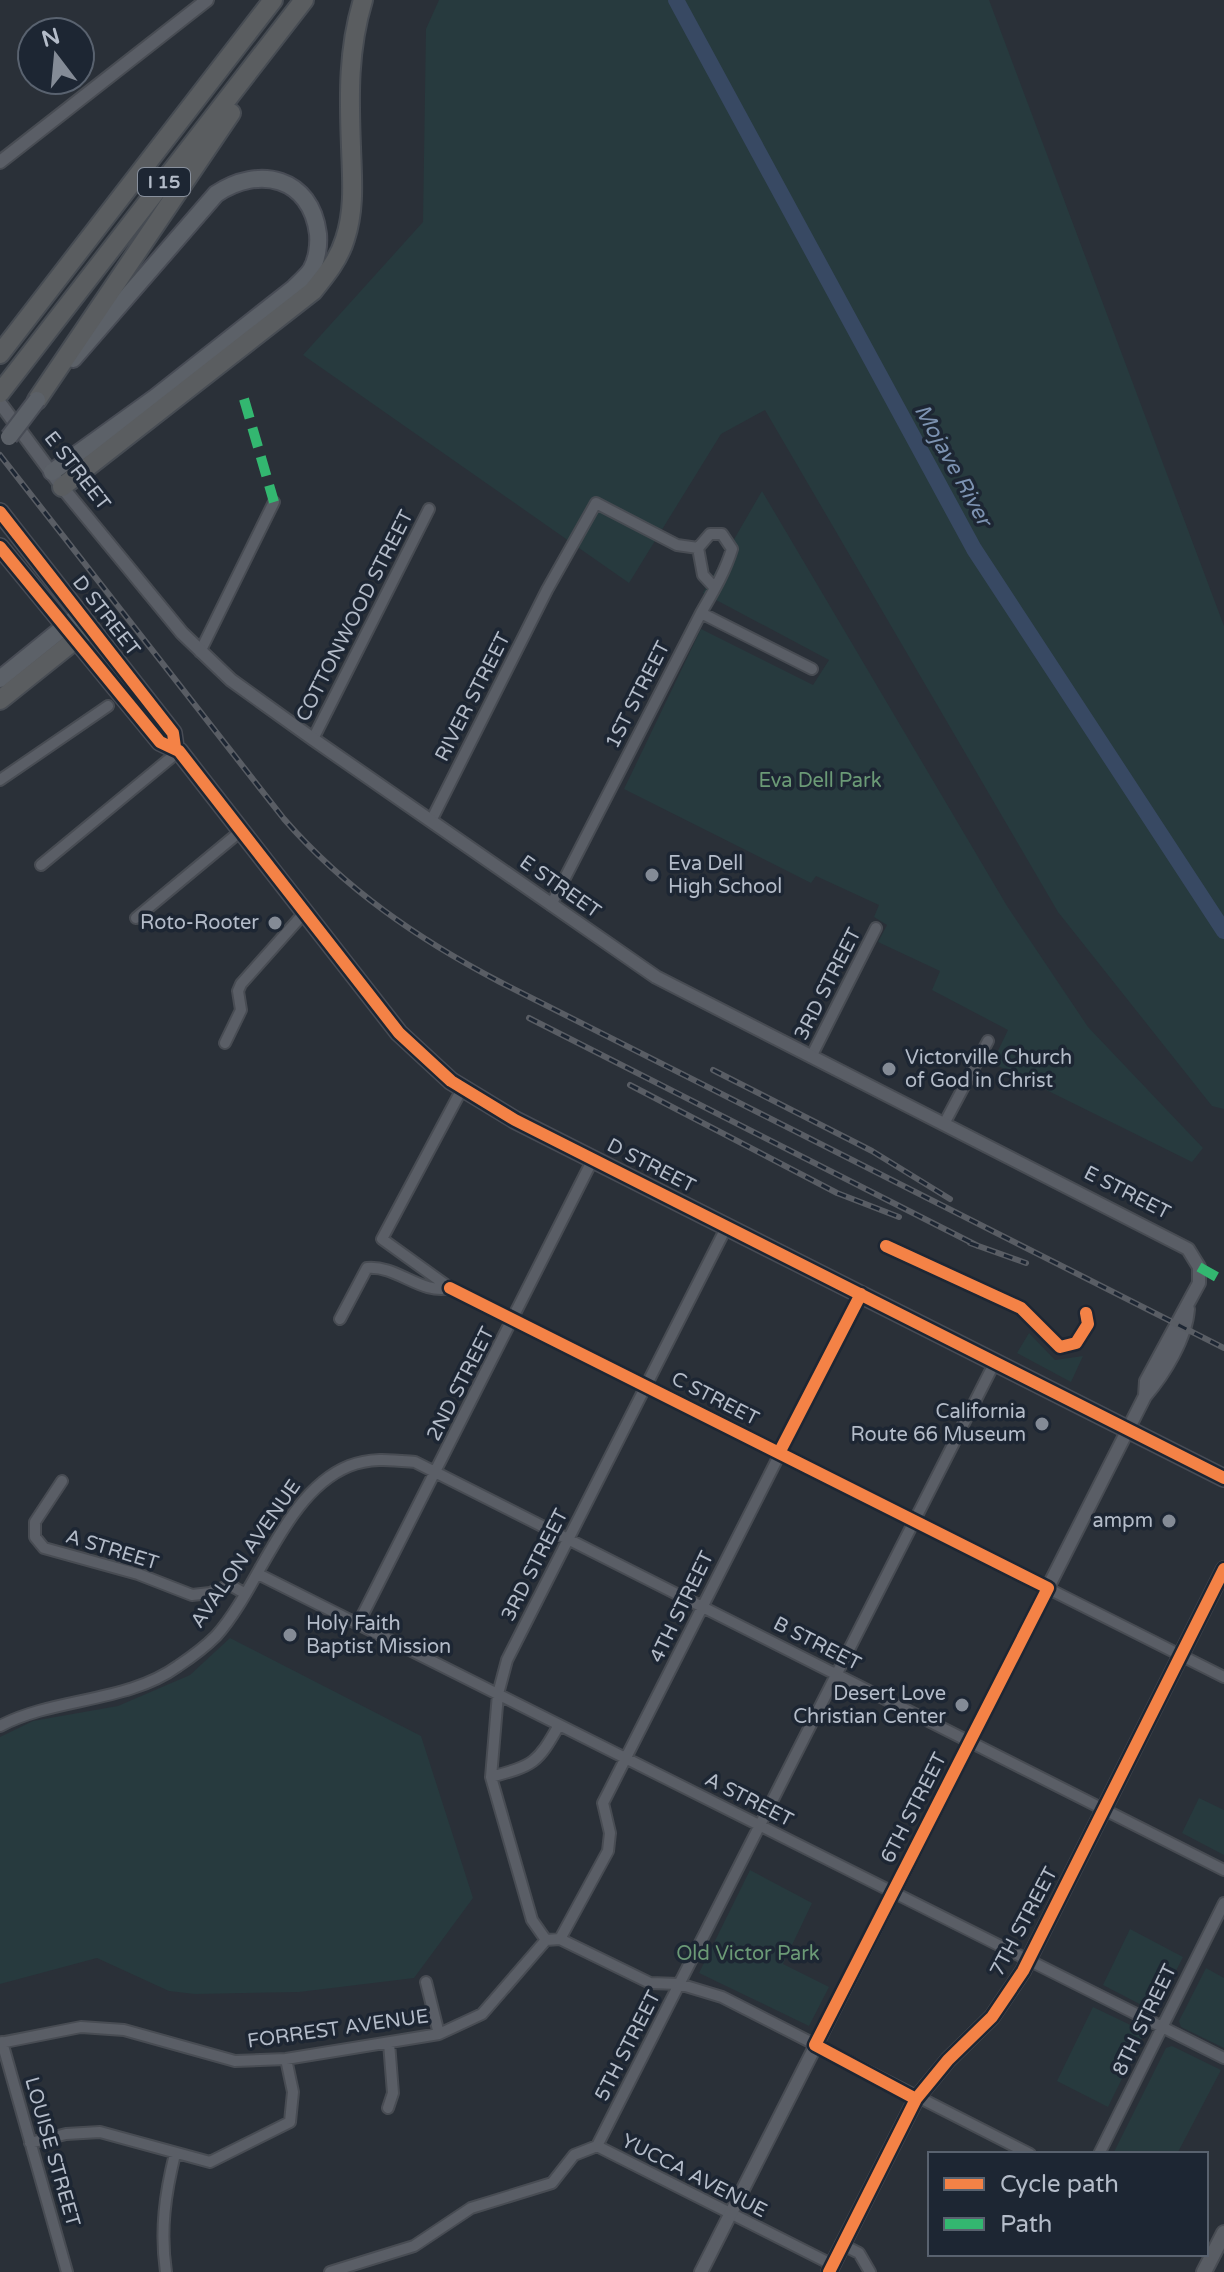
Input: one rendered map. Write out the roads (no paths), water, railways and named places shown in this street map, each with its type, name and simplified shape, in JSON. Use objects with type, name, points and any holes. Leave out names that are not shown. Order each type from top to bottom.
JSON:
[{"type":"highway","name":"I 15","points":[[4,348],[273,0]]},
{"type":"highway","name":"I 15","points":[[0,393],[304,0]]},
{"type":"highway","points":[[42,394],[198,161],[312,0]]},
{"type":"highway","points":[[57,479],[313,291],[334,265],[345,240],[353,207],[349,83],[353,32],[363,0]]},
{"type":"highway","points":[[0,700],[78,627]]},
{"type":"main road","points":[[0,448],[42,394],[216,194],[232,183],[252,177],[273,179],[292,187],[306,200],[316,219],[319,245],[312,269],[294,288],[57,479]]},
{"type":"main road","name":"D STREET","points":[[0,512],[160,742],[177,749],[399,1033],[462,1089],[515,1120],[1224,1478]]},
{"type":"main road","name":"D STREET","points":[[0,547],[78,627]]},
{"type":"main road","points":[[0,679],[78,627]]},
{"type":"main road","name":"7TH STREET","points":[[830,2268],[916,2099],[948,2060],[992,2017],[1029,1961],[1224,1569]]},
{"type":"main road","points":[[1204,2272],[1211,2248],[1224,2233]]},
{"type":"street","points":[[0,162],[207,0]]},
{"type":"street","name":"E STREET","points":[[0,403],[57,479],[200,652],[231,680],[656,977],[1179,1242],[1192,1252],[1199,1267]]},
{"type":"street","points":[[200,652],[274,502]]},
{"type":"street","name":"RIVER STREET","points":[[431,821],[547,590],[596,503],[677,545],[698,548]]},
{"type":"street","name":"COTTONWOOD STREET","points":[[313,739],[429,509]]},
{"type":"street","name":"1ST STREET","points":[[551,905],[715,588],[732,549],[722,534],[710,534],[698,548]]},
{"type":"street","points":[[698,548],[703,575],[715,588]]},
{"type":"street","points":[[701,613],[812,669]]},
{"type":"street","points":[[0,780],[75,725],[108,706]]},
{"type":"street","points":[[41,865],[177,749]]},
{"type":"street","points":[[136,918],[242,830]]},
{"type":"street","points":[[225,1043],[241,1010],[238,991],[241,984],[305,912]]},
{"type":"street","name":"3RD STREET","points":[[811,1057],[876,928]]},
{"type":"street","points":[[944,1124],[988,1041]]},
{"type":"street","points":[[450,1288],[382,1239],[462,1089]]},
{"type":"street","name":"2ND STREET","points":[[358,1624],[593,1159]]},
{"type":"street","name":"3RD STREET","points":[[546,1940],[532,1920],[491,1777],[498,1694],[507,1660],[727,1226]]},
{"type":"street","points":[[340,1319],[367,1268],[382,1267],[437,1291],[450,1288]]},
{"type":"street","name":"6TH STREET","points":[[701,2272],[1145,1396],[1157,1382],[1187,1323],[1188,1309],[1199,1283],[1199,1267]]},
{"type":"street","name":"C STREET","points":[[450,1288],[1224,1677]]},
{"type":"street","name":"4TH STREET","points":[[560,1939],[608,1851],[610,1833],[603,1803],[861,1294]]},
{"type":"street","name":"5TH STREET","points":[[597,2146],[995,1362]]},
{"type":"street","name":"AVALON AVENUE","points":[[0,1726],[29,1711],[126,1689],[175,1669],[216,1635],[319,1483],[339,1471],[378,1459],[415,1462],[436,1473]]},
{"type":"street","name":"B STREET","points":[[436,1473],[1224,1870]]},
{"type":"street","name":"A STREET","points":[[62,1481],[35,1522],[35,1537],[44,1548],[138,1574],[192,1595],[210,1593],[230,1585],[244,1593]]},
{"type":"street","name":"A STREET","points":[[258,1574],[1224,2058]]},
{"type":"street","points":[[491,1777],[529,1767],[544,1752],[559,1725]]},
{"type":"street","name":"8TH STREET","points":[[1100,2152],[1224,1903]]},
{"type":"street","points":[[546,1940],[560,1939],[650,1983],[679,1984],[722,1997],[916,2099],[1026,2152]]},
{"type":"street","name":"FORREST AVENUE","points":[[1,2042],[81,2027],[124,2030],[235,2061],[286,2059],[337,2048],[439,2034],[482,2014],[546,1940]]},
{"type":"street","points":[[426,1982],[439,2034]]},
{"type":"street","name":"LOUISE STREET","points":[[1,2042],[67,2272]]},
{"type":"street","points":[[388,2108],[393,2093],[389,2043]]},
{"type":"street","points":[[30,2143],[66,2134],[100,2132],[210,2162],[290,2122],[293,2092],[286,2059]]},
{"type":"street","name":"YUCCA AVENUE","points":[[330,2272],[414,2246],[471,2208],[552,2183],[574,2155],[597,2146],[830,2268]]},
{"type":"street","points":[[166,2272],[162,2235],[165,2196],[175,2154]]},
{"type":"street","points":[[841,2244],[859,2253],[870,2272]]},
{"type":"waterway","name":"Mojave River","points":[[676,0],[974,549],[1224,931]]},
{"type":"railway","points":[[0,455],[284,819],[332,868],[384,911],[500,982],[1224,1348]]},
{"type":"railway","points":[[529,1018],[978,1246]]},
{"type":"railway","points":[[713,1070],[872,1151],[950,1199]]},
{"type":"railway","points":[[630,1085],[837,1193],[899,1217]]},
{"type":"railway","points":[[970,1243],[1026,1263]]},
{"type":"place","name":"Eva Dell High School","points":[[652,875]]},
{"type":"place","name":"Roto-Rooter","points":[[275,923]]},
{"type":"place","name":"Victorville Church of God in Christ","points":[[889,1069]]},
{"type":"place","name":"California Route 66 Museum","points":[[1042,1424]]},
{"type":"place","name":"ampm","points":[[1169,1521]]},
{"type":"place","name":"Holy Faith Baptist Mission","points":[[290,1635]]},
{"type":"place","name":"Desert Love Christian Center","points":[[962,1705]]},
{"type":"park label","name":"Eva Dell Park","points":[[820,781]]},
{"type":"park label","name":"Old Victor Park","points":[[748,1954]]}]
